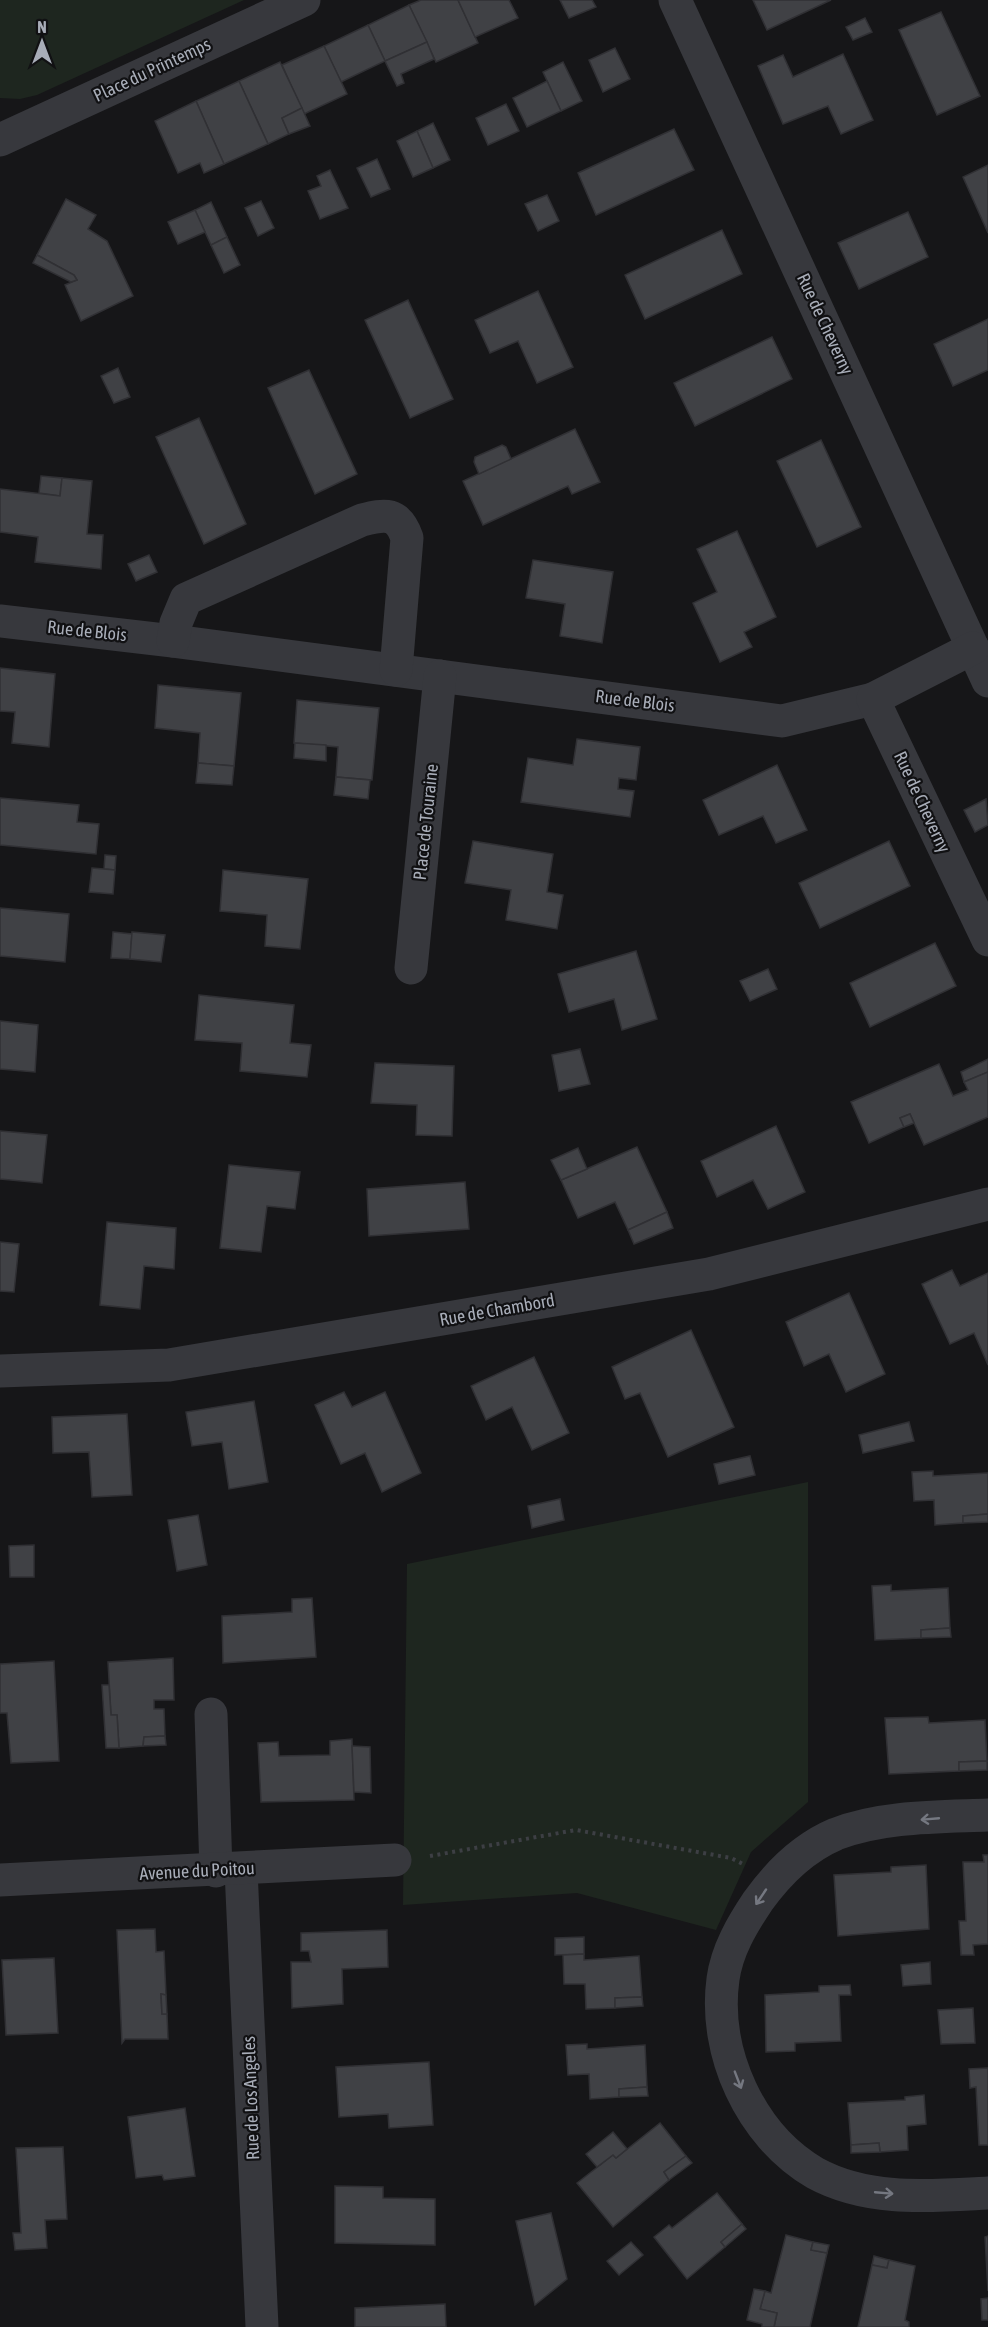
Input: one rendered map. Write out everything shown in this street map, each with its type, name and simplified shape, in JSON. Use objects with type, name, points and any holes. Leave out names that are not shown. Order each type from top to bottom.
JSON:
[{"type":"street","name":"Place du Printemps","points":[[0,140],[304,0]]},
{"type":"street","name":"Rue de Cheverny","points":[[675,0],[988,681]]},
{"type":"street","points":[[173,641],[176,623],[186,599],[362,520],[387,517],[394,518],[402,525],[407,538],[396,670]]},
{"type":"street","name":"Rue de Blois","points":[[0,621],[173,641],[783,721],[873,699]]},
{"type":"street","points":[[873,699],[973,648]]},
{"type":"street","name":"Place de Touraine","points":[[411,968],[440,676]]},
{"type":"street","name":"Rue de Cheverny","points":[[873,699],[988,940]]},
{"type":"street","name":"Rue de Chambord","points":[[0,1371],[169,1365],[697,1276],[988,1204]]},
{"type":"street","name":"Rue de Los Angeles","points":[[211,1714],[229,1870],[262,2327]]},
{"type":"street","points":[[988,1815],[861,1826],[834,1835],[804,1852],[774,1879],[736,1936],[723,1978],[722,2012],[724,2046],[744,2097],[774,2140],[815,2172],[861,2191],[915,2196],[988,2193]]},
{"type":"street","name":"Avenue du Poitou","points":[[0,1880],[410,1859]]},
{"type":"path","points":[[410,1859],[576,1830],[731,1858],[774,1879]]},
{"type":"shaded area","points":[[0,0],[244,0],[37,95],[20,99],[0,98]]},
{"type":"shaded area","points":[[808,1482],[808,1802],[751,1852],[716,1930],[577,1893],[403,1905],[407,1564]]},
{"type":"building","points":[[421,0],[458,0],[478,43],[436,62],[409,5]]},
{"type":"building","points":[[458,0],[509,0],[518,18],[475,37]]},
{"type":"building","points":[[560,0],[592,0],[596,7],[569,18]]},
{"type":"building","points":[[753,0],[831,0],[767,30]]},
{"type":"building","points":[[409,5],[427,42],[385,61],[368,25]]},
{"type":"building","points":[[941,12],[980,96],[937,115],[899,30]]},
{"type":"building","points":[[865,18],[872,32],[853,40],[846,27]]},
{"type":"building","points":[[368,25],[385,61],[341,82],[324,46]]},
{"type":"building","points":[[427,42],[434,59],[401,74],[404,83],[397,86],[385,61]]},
{"type":"building","points":[[324,46],[347,94],[304,114],[282,65]]},
{"type":"building","points":[[615,48],[630,79],[603,92],[589,60]]},
{"type":"building","points":[[843,54],[873,120],[841,134],[828,106],[783,124],[758,66],[783,55],[793,77]]},
{"type":"building","points":[[280,62],[302,108],[282,118],[289,134],[268,144],[239,81]]},
{"type":"building","points":[[563,62],[582,101],[561,111],[543,72]]},
{"type":"building","points":[[239,81],[268,144],[224,164],[196,101]]},
{"type":"building","points":[[547,81],[561,111],[527,127],[513,98]]},
{"type":"building","points":[[196,101],[224,164],[204,173],[200,163],[178,173],[155,121]]},
{"type":"building","points":[[506,104],[519,131],[488,145],[476,118]]},
{"type":"building","points":[[302,108],[310,126],[289,134],[282,118]]},
{"type":"building","points":[[433,123],[450,160],[433,168],[417,131]]},
{"type":"building","points":[[674,129],[694,170],[596,215],[578,173]]},
{"type":"building","points":[[417,131],[433,168],[413,177],[397,141]]},
{"type":"building","points":[[377,159],[390,189],[371,197],[357,168]]},
{"type":"building","points":[[988,165],[988,233],[963,177]]},
{"type":"building","points":[[330,170],[348,208],[320,219],[308,191],[321,186],[317,176]]},
{"type":"building","points":[[547,195],[559,221],[538,231],[525,204]]},
{"type":"building","points":[[66,199],[96,215],[88,229],[107,241],[133,296],[81,321],[65,285],[77,280],[74,275],[37,255]]},
{"type":"building","points":[[261,201],[274,228],[258,236],[245,208]]},
{"type":"building","points":[[211,202],[227,237],[211,245],[195,210]]},
{"type":"building","points":[[195,210],[205,232],[178,244],[168,222]]},
{"type":"building","points":[[908,212],[928,257],[859,289],[838,243]]},
{"type":"building","points":[[722,230],[742,274],[645,319],[625,275]]},
{"type":"building","points":[[227,237],[240,265],[224,273],[211,245]]},
{"type":"building","points":[[37,255],[74,275],[77,280],[71,282],[33,263]]},
{"type":"building","points":[[538,291],[573,367],[537,383],[518,341],[490,353],[475,320]]},
{"type":"building","points":[[408,300],[453,399],[410,418],[365,320]]},
{"type":"building","points":[[988,319],[988,370],[953,386],[934,344]]},
{"type":"building","points":[[772,337],[792,379],[695,426],[674,383]]},
{"type":"building","points":[[118,368],[130,397],[114,403],[101,376]]},
{"type":"building","points":[[309,370],[357,474],[315,494],[268,388]]},
{"type":"building","points":[[199,418],[246,524],[204,544],[156,437]]},
{"type":"building","points":[[575,429],[600,482],[572,494],[568,486],[483,525],[463,481]]},
{"type":"building","points":[[821,440],[861,527],[817,547],[777,461]]},
{"type":"building","points":[[502,445],[506,447],[511,459],[479,474],[474,462],[475,457]]},
{"type":"building","points":[[41,476],[62,478],[60,496],[39,493]]},
{"type":"building","points":[[62,478],[92,481],[87,534],[103,535],[101,569],[35,562],[38,537],[0,532],[0,489],[60,496]]},
{"type":"building","points":[[737,531],[776,617],[744,632],[752,647],[720,662],[693,603],[717,592],[697,549]]},
{"type":"building","points":[[149,555],[157,572],[136,581],[128,564]]},
{"type":"building","points":[[533,560],[613,572],[602,643],[560,636],[565,604],[526,598]]},
{"type":"building","points":[[0,668],[55,674],[49,747],[12,743],[15,712],[0,711]]},
{"type":"building","points":[[158,685],[241,693],[234,766],[198,763],[200,733],[155,728]]},
{"type":"building","points":[[297,700],[379,708],[372,780],[336,777],[338,747],[294,743]]},
{"type":"building","points":[[577,739],[640,747],[636,780],[619,778],[618,789],[634,791],[630,817],[521,802],[528,758],[573,765]]},
{"type":"building","points":[[295,743],[326,745],[326,761],[294,758]]},
{"type":"building","points":[[198,763],[234,766],[232,785],[196,783]]},
{"type":"building","points":[[777,765],[807,830],[776,843],[763,816],[719,835],[703,800]]},
{"type":"building","points":[[336,777],[370,780],[368,799],[334,795]]},
{"type":"building","points":[[0,798],[79,805],[77,822],[99,824],[96,854],[0,845]]},
{"type":"building","points":[[986,799],[988,825],[975,832],[964,810]]},
{"type":"building","points":[[473,841],[553,854],[547,892],[563,895],[557,929],[506,920],[511,890],[465,883]]},
{"type":"building","points":[[889,841],[910,886],[820,928],[799,883]]},
{"type":"building","points":[[105,855],[116,856],[115,870],[104,869]]},
{"type":"building","points":[[92,868],[115,870],[113,894],[89,892]]},
{"type":"building","points":[[223,870],[308,879],[300,949],[265,946],[267,915],[220,911]]},
{"type":"building","points":[[0,908],[69,914],[65,962],[0,956]]},
{"type":"building","points":[[113,932],[132,934],[130,959],[111,958]]},
{"type":"building","points":[[132,932],[165,935],[161,962],[130,959]]},
{"type":"building","points":[[935,943],[956,986],[870,1027],[850,983]]},
{"type":"building","points":[[636,951],[657,1019],[622,1030],[614,999],[569,1012],[558,974]]},
{"type":"building","points":[[768,969],[777,989],[750,1001],[740,981]]},
{"type":"building","points":[[199,995],[294,1005],[290,1043],[311,1045],[307,1077],[240,1071],[242,1043],[195,1040]]},
{"type":"building","points":[[0,1021],[38,1025],[35,1072],[0,1069]]},
{"type":"building","points":[[580,1049],[590,1084],[559,1091],[552,1055]]},
{"type":"building","points":[[988,1059],[988,1072],[964,1082],[961,1072]]},
{"type":"building","points":[[375,1063],[454,1066],[452,1136],[416,1135],[417,1105],[371,1103]]},
{"type":"building","points":[[939,1064],[953,1096],[968,1090],[964,1082],[988,1072],[988,1117],[924,1145],[910,1114],[900,1118],[904,1127],[869,1143],[851,1102]]},
{"type":"building","points":[[910,1114],[914,1123],[904,1127],[900,1118]]},
{"type":"building","points":[[776,1126],[805,1192],[768,1209],[753,1180],[717,1197],[701,1161]]},
{"type":"building","points":[[0,1131],[47,1135],[42,1183],[0,1179]]},
{"type":"building","points":[[637,1147],[667,1212],[628,1230],[615,1202],[578,1218],[561,1180]]},
{"type":"building","points":[[578,1148],[587,1169],[561,1180],[551,1160]]},
{"type":"building","points":[[229,1165],[300,1172],[295,1209],[267,1206],[261,1252],[220,1248]]},
{"type":"building","points":[[465,1182],[469,1229],[369,1236],[367,1189]]},
{"type":"building","points":[[667,1212],[673,1228],[634,1244],[628,1230]]},
{"type":"building","points":[[107,1222],[176,1228],[174,1269],[144,1266],[140,1309],[100,1305]]},
{"type":"building","points":[[0,1242],[19,1244],[14,1292],[0,1291]]},
{"type":"building","points":[[952,1270],[960,1286],[988,1273],[988,1365],[974,1333],[950,1344],[922,1284]]},
{"type":"building","points":[[849,1293],[885,1374],[846,1392],[829,1354],[804,1366],[786,1322]]},
{"type":"building","points":[[691,1330],[734,1427],[668,1457],[640,1393],[625,1399],[612,1367]]},
{"type":"building","points":[[534,1357],[569,1433],[532,1450],[512,1407],[486,1420],[471,1386]]},
{"type":"building","points":[[344,1392],[352,1407],[385,1392],[421,1473],[382,1492],[365,1453],[341,1464],[315,1405]]},
{"type":"building","points":[[254,1401],[268,1482],[229,1489],[222,1442],[192,1446],[186,1412]]},
{"type":"building","points":[[127,1414],[132,1495],[92,1497],[89,1452],[53,1453],[52,1417]]},
{"type":"building","points":[[909,1422],[914,1441],[863,1453],[859,1435]]},
{"type":"building","points":[[750,1456],[755,1475],[719,1484],[714,1464]]},
{"type":"building","points":[[933,1471],[933,1476],[988,1473],[988,1514],[963,1516],[963,1523],[935,1525],[934,1500],[914,1501],[912,1472]]},
{"type":"building","points":[[560,1499],[564,1520],[532,1528],[528,1506]]},
{"type":"building","points":[[988,1514],[988,1522],[963,1523],[963,1516]]},
{"type":"building","points":[[198,1515],[207,1565],[177,1571],[168,1520]]},
{"type":"building","points":[[34,1545],[34,1577],[10,1577],[9,1546]]},
{"type":"building","points":[[891,1585],[891,1591],[948,1588],[950,1628],[921,1630],[921,1638],[875,1640],[872,1586]]},
{"type":"building","points":[[312,1598],[316,1657],[223,1663],[222,1616],[292,1612],[292,1599]]},
{"type":"building","points":[[950,1628],[951,1637],[921,1638],[921,1630]]},
{"type":"building","points":[[173,1658],[174,1700],[154,1700],[154,1709],[164,1709],[165,1736],[144,1737],[143,1746],[119,1748],[117,1715],[111,1715],[108,1662]]},
{"type":"building","points":[[54,1661],[59,1761],[11,1763],[7,1713],[0,1713],[0,1664]]},
{"type":"building","points":[[102,1685],[109,1685],[111,1715],[117,1715],[119,1748],[106,1748]]},
{"type":"building","points":[[928,1717],[929,1723],[985,1720],[987,1761],[959,1762],[959,1771],[889,1774],[885,1718]]},
{"type":"building","points":[[165,1736],[166,1745],[143,1746],[144,1737]]},
{"type":"building","points":[[352,1739],[354,1800],[261,1802],[258,1743],[278,1742],[279,1756],[330,1755],[330,1741]]},
{"type":"building","points":[[352,1746],[370,1747],[371,1793],[354,1792]]},
{"type":"building","points":[[987,1761],[987,1770],[959,1771],[959,1762]]},
{"type":"building","points":[[983,1855],[988,1855],[988,1944],[973,1945],[974,1955],[961,1955],[959,1921],[966,1921],[963,1862],[984,1862]]},
{"type":"building","points":[[926,1865],[929,1929],[838,1936],[834,1875],[891,1872],[891,1867]]},
{"type":"building","points":[[155,1929],[156,1952],[164,1951],[166,1995],[161,1994],[162,2014],[167,2014],[168,2039],[125,2039],[122,2043],[117,1930]]},
{"type":"building","points":[[387,1930],[388,1967],[342,1969],[343,2004],[292,2008],[291,1962],[311,1962],[309,1951],[301,1951],[301,1933]]},
{"type":"building","points":[[584,1937],[584,1954],[555,1955],[555,1938]]},
{"type":"building","points":[[584,1954],[584,1960],[639,1956],[642,1997],[615,1998],[615,2008],[586,2009],[585,1984],[564,1984],[563,1955]]},
{"type":"building","points":[[54,1958],[58,2033],[6,2035],[2,1960]]},
{"type":"building","points":[[930,1962],[931,1984],[903,1986],[901,1965]]},
{"type":"building","points":[[850,1985],[851,1995],[839,1995],[841,2041],[795,2043],[795,2051],[766,2052],[765,1995],[819,1992],[819,1986]]},
{"type":"building","points":[[161,1994],[166,1995],[167,2014],[162,2014]]},
{"type":"building","points":[[642,1997],[643,2006],[615,2008],[615,1998]]},
{"type":"building","points":[[973,2008],[975,2043],[941,2044],[938,2010]]},
{"type":"building","points":[[587,2044],[587,2049],[645,2045],[647,2087],[619,2089],[619,2097],[590,2099],[589,2074],[568,2075],[566,2045]]},
{"type":"building","points":[[429,2062],[433,2125],[389,2128],[388,2114],[339,2117],[336,2067]]},
{"type":"building","points":[[988,2068],[988,2145],[979,2145],[976,2087],[970,2088],[969,2069]]},
{"type":"building","points":[[647,2087],[648,2096],[619,2097],[619,2089]]},
{"type":"building","points":[[924,2095],[926,2124],[907,2126],[908,2150],[880,2152],[879,2143],[851,2145],[848,2103],[905,2100],[905,2097]]},
{"type":"building","points":[[185,2108],[195,2176],[164,2180],[162,2175],[136,2178],[128,2117]]},
{"type":"building","points":[[660,2123],[686,2156],[664,2172],[669,2180],[613,2227],[577,2183],[613,2155],[616,2158]]},
{"type":"building","points":[[613,2132],[627,2149],[616,2158],[613,2155],[597,2167],[586,2154]]},
{"type":"building","points":[[879,2143],[880,2152],[851,2153],[851,2145]]},
{"type":"building","points":[[63,2147],[67,2219],[45,2220],[47,2248],[15,2250],[13,2233],[21,2233],[16,2148]]},
{"type":"building","points":[[686,2156],[692,2163],[669,2180],[664,2172]]},
{"type":"building","points":[[335,2186],[383,2187],[383,2198],[435,2199],[435,2245],[335,2243]]},
{"type":"building","points":[[717,2193],[742,2224],[721,2242],[725,2247],[687,2279],[654,2237],[669,2225],[672,2228]]},
{"type":"building","points":[[551,2213],[567,2279],[535,2305],[516,2221]]},
{"type":"building","points":[[742,2224],[746,2229],[725,2247],[721,2242]]},
{"type":"building","points":[[786,2235],[813,2242],[811,2250],[827,2253],[810,2327],[774,2327],[777,2313],[760,2309],[765,2291],[771,2293]]},
{"type":"building","points":[[988,2236],[988,2291],[985,2237]]},
{"type":"building","points":[[631,2242],[643,2255],[619,2275],[607,2261]]},
{"type":"building","points":[[813,2242],[829,2245],[827,2253],[811,2250]]},
{"type":"building","points":[[874,2256],[889,2260],[887,2268],[872,2265]]},
{"type":"building","points":[[889,2260],[915,2266],[905,2320],[909,2322],[909,2327],[858,2327],[872,2265],[887,2268]]},
{"type":"building","points":[[754,2289],[765,2291],[760,2309],[777,2313],[774,2327],[762,2327],[762,2324],[747,2320]]},
{"type":"building","points":[[988,2298],[988,2320],[982,2320],[981,2299]]},
{"type":"building","points":[[445,2304],[446,2327],[355,2327],[355,2308]]}]
